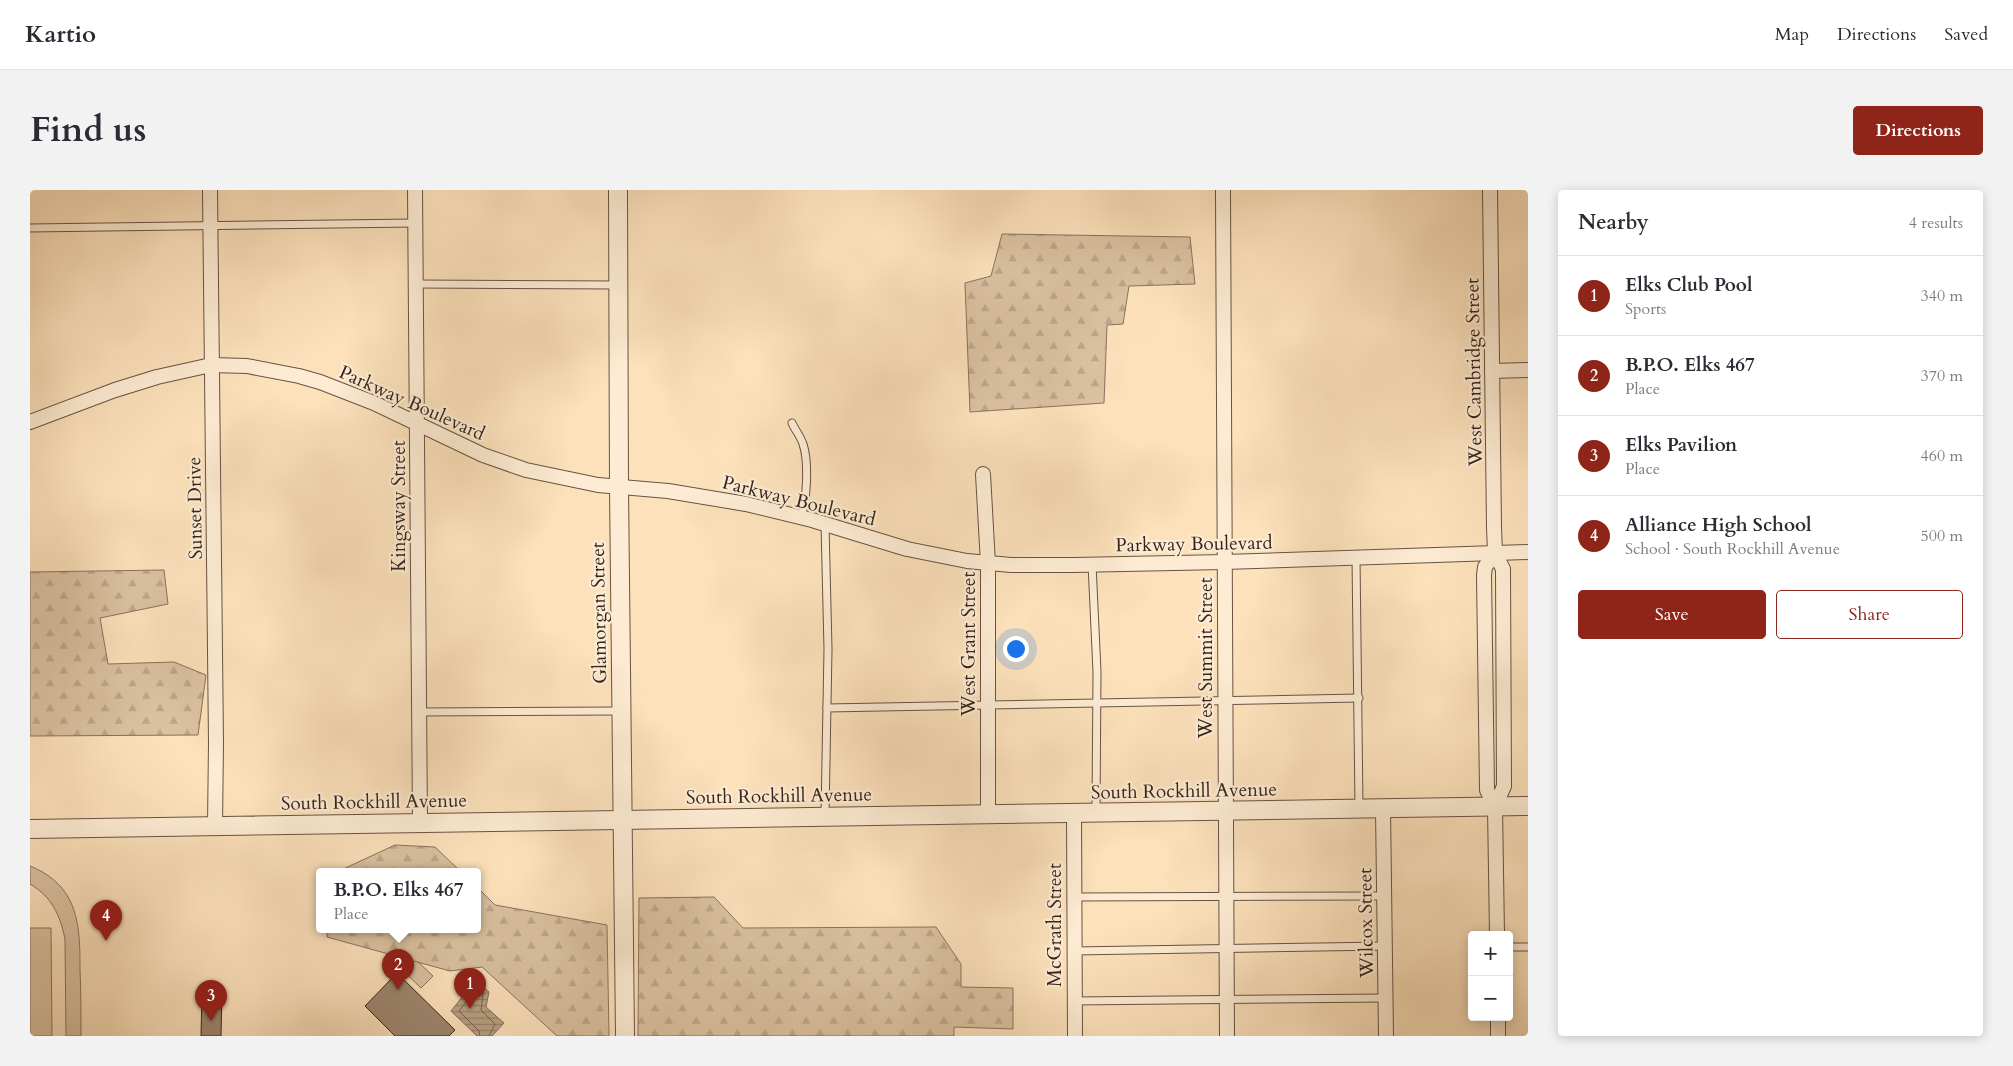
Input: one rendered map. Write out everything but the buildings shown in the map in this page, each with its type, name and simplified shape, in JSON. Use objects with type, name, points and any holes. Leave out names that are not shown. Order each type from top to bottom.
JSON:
[{"type":"street","name":"Sunset Drive","points":[[210,190],[216,743],[215,826]]},
{"type":"street","name":"Kingsway Street","points":[[415,190],[420,823]]},
{"type":"street","name":"Glamorgan Street","points":[[618,190],[619,488],[626,1036]]},
{"type":"street","name":"West Summit Street","points":[[1223,190],[1227,1036]]},
{"type":"street","name":"West Cambridge Street","points":[[1490,190],[1495,553],[1502,569],[1504,786],[1495,807],[1497,931]]},
{"type":"street","name":"Parkway Boulevard","points":[[30,422],[115,390],[157,377],[211,365],[247,366],[299,376],[374,403],[483,455],[526,470],[579,482],[619,488],[678,493],[746,504],[801,517],[907,549],[988,564],[1224,562],[1528,552]]},
{"type":"street","points":[[1492,371],[1528,370]]},
{"type":"street","name":"West Grant Street","points":[[983,474],[988,564],[988,814]]},
{"type":"street","name":"South Rockhill Avenue","points":[[30,829],[1528,806]]},
{"type":"street","name":"Wilcox Street","points":[[1383,809],[1386,1036]]},
{"type":"street","name":"McGrath Street","points":[[1074,814],[1074,1036]]},
{"type":"street","points":[[1498,1021],[1498,1036]]},
{"type":"lane","points":[[30,228],[415,223]]},
{"type":"lane","points":[[416,284],[618,285]]},
{"type":"lane","points":[[792,423],[803,445],[806,470],[805,505],[801,517]]},
{"type":"lane","points":[[825,524],[828,649],[825,816]]},
{"type":"lane","points":[[1356,558],[1359,810]]},
{"type":"lane","points":[[1092,564],[1096,703],[1096,813]]},
{"type":"lane","points":[[827,708],[1359,698]]},
{"type":"lane","points":[[419,712],[622,711]]},
{"type":"lane","points":[[1074,897],[1226,895],[1384,896]]},
{"type":"lane","points":[[1074,952],[1385,946]]},
{"type":"lane","points":[[1513,947],[1528,947]]},
{"type":"lane","points":[[1074,1001],[1386,998]]},
{"type":"green space","points":[[1002,234],[1190,237],[1195,284],[1129,286],[1123,324],[1107,325],[1104,403],[970,412],[965,283],[991,276]]},
{"type":"green space","points":[[164,570],[168,604],[100,618],[108,664],[174,662],[206,675],[198,735],[30,736],[30,572]]},
{"type":"green space","points":[[395,845],[435,847],[457,868],[345,868]]},
{"type":"green space","points":[[30,866],[46,874],[58,884],[67,896],[73,909],[79,938],[81,1036],[66,1036],[65,939],[61,922],[54,907],[38,889],[30,884]]},
{"type":"green space","points":[[481,891],[495,905],[607,925],[609,1036],[557,1036],[482,967],[450,971],[327,937],[327,933],[481,933]]},
{"type":"green space","points":[[714,897],[743,928],[936,927],[961,964],[961,987],[1013,988],[1013,1029],[954,1027],[954,1036],[638,1036],[639,898]]},
{"type":"green space","points":[[30,928],[51,928],[52,1036],[30,1036]]},
{"type":"green space","points":[[401,946],[433,976],[421,988],[389,957]]},
{"type":"water","points":[[474,978],[489,992],[486,1007],[504,1023],[492,1036],[477,1036],[451,1011],[470,987]]},
{"type":"place","name":"Alliance High School","points":[[106,941]]},
{"type":"place","name":"B.P.O. Elks 467","points":[[398,990]]},
{"type":"place","name":"Elks Club Pool","points":[[470,1009]]},
{"type":"place","name":"Elks Pavilion","points":[[211,1021]]}]
